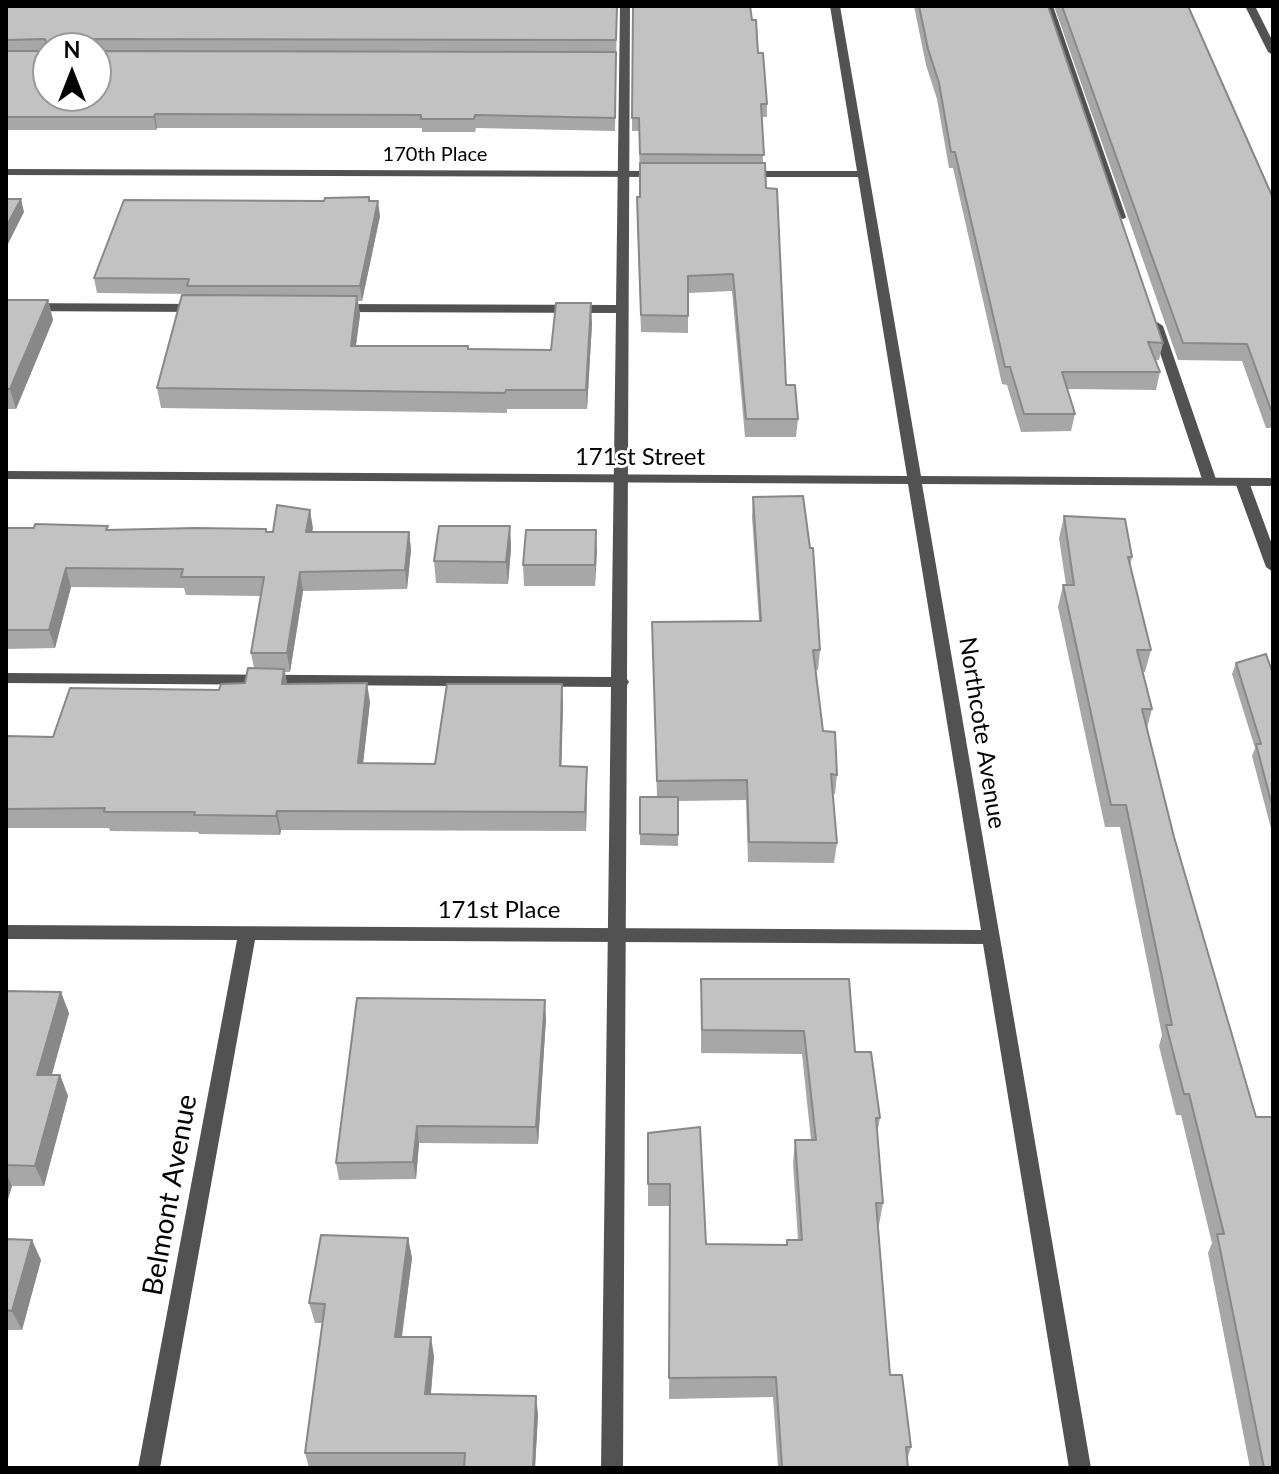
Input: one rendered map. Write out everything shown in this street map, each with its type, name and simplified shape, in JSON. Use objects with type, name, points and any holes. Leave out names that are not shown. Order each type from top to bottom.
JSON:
[{"type":"street","points":[[612,1468],[623,479],[622,174],[616,59],[625,6]]},
{"type":"street","name":"Northcote Avenue","points":[[835,6],[1080,1468]]},
{"type":"street","points":[[1048,6],[1124,229]]},
{"type":"street","points":[[1250,6],[1273,52]]},
{"type":"street","name":"170th Place","points":[[6,172],[667,174]]},
{"type":"street","points":[[728,174],[864,174]]},
{"type":"street","points":[[6,307],[211,308]]},
{"type":"street","points":[[322,308],[622,309]]},
{"type":"street","points":[[1154,318],[1210,482]]},
{"type":"street","name":"171st Street","points":[[6,475],[1273,482]]},
{"type":"street","points":[[1242,482],[1273,567]]},
{"type":"street","points":[[6,678],[621,682]]},
{"type":"street","name":"171st Place","points":[[6,932],[992,937]]},
{"type":"street","name":"Belmont Avenue","points":[[149,1468],[247,933]]},
{"type":"building","points":[[6,6],[617,6],[616,40],[112,39],[112,32],[32,32],[32,39],[6,40]]},
{"type":"building","points":[[633,6],[750,6],[752,20],[756,20],[758,53],[763,53],[767,104],[761,104],[764,155],[640,154],[639,118],[632,118]]},
{"type":"building","points":[[919,6],[1048,6],[1163,343],[1148,342],[1160,372],[1062,372],[1075,414],[1024,414],[1010,367],[1005,367],[955,152],[951,152],[939,83]]},
{"type":"building","points":[[1062,6],[1188,6],[1273,198],[1273,410],[1247,344],[1183,343]]},
{"type":"building","points":[[6,51],[32,51],[32,112],[112,112],[112,51],[616,52],[615,118],[475,115],[474,119],[421,119],[421,115],[155,114],[154,117],[6,117]]},
{"type":"building","points":[[640,163],[765,163],[766,188],[777,189],[786,385],[795,385],[798,419],[746,419],[733,274],[688,276],[688,316],[641,315],[637,197],[640,197]]},
{"type":"building","points":[[369,197],[369,201],[378,201],[360,286],[187,286],[189,279],[94,278],[124,200],[324,201],[325,198]]},
{"type":"building","points":[[6,199],[21,199],[6,227]]},
{"type":"building","points":[[182,295],[357,296],[351,346],[468,346],[468,349],[551,350],[556,303],[591,303],[586,390],[506,390],[505,393],[157,388]]},
{"type":"building","points":[[6,300],[48,300],[10,389],[6,389]]},
{"type":"building","points":[[803,496],[810,548],[813,548],[820,650],[813,650],[823,731],[835,732],[837,775],[831,774],[837,843],[749,842],[747,780],[657,781],[652,622],[761,621],[753,497]]},
{"type":"building","points":[[277,505],[310,510],[306,532],[409,532],[405,570],[300,572],[287,653],[251,653],[264,577],[181,577],[183,569],[66,568],[49,630],[6,630],[6,528],[34,528],[35,524],[108,526],[106,530],[195,528],[266,529],[266,532],[273,532]]},
{"type":"building","points":[[1064,516],[1125,519],[1132,557],[1128,557],[1151,650],[1137,650],[1152,709],[1142,709],[1174,837],[1256,1117],[1273,1117],[1273,1468],[1264,1468],[1217,1234],[1224,1234],[1189,1094],[1184,1094],[1166,1025],[1172,1025],[1126,805],[1111,805],[1063,585],[1074,585]]},
{"type":"building","points":[[439,526],[510,526],[506,562],[434,561]]},
{"type":"building","points":[[526,530],[596,530],[595,565],[523,565]]},
{"type":"building","points":[[1266,654],[1273,674],[1273,809],[1256,744],[1261,744],[1236,663]]},
{"type":"building","points":[[248,668],[284,669],[282,684],[367,683],[358,763],[435,764],[447,684],[562,684],[560,766],[587,767],[585,812],[277,811],[276,816],[104,812],[105,808],[6,809],[6,736],[53,737],[70,688],[219,690],[221,684],[245,683]]},
{"type":"building","points":[[640,797],[678,797],[678,835],[640,834]]},
{"type":"building","points":[[701,979],[849,979],[855,1052],[871,1052],[880,1118],[876,1118],[883,1203],[876,1203],[890,1375],[902,1375],[911,1447],[906,1447],[908,1468],[782,1468],[776,1377],[669,1378],[670,1184],[648,1184],[648,1133],[700,1127],[706,1244],[787,1245],[787,1240],[802,1240],[795,1140],[816,1140],[804,1031],[702,1030]]},
{"type":"building","points":[[6,991],[61,992],[37,1075],[60,1075],[35,1166],[6,1165]]},
{"type":"building","points":[[357,998],[545,1000],[536,1127],[417,1126],[413,1162],[336,1163]]},
{"type":"building","points":[[321,1235],[408,1238],[395,1337],[431,1337],[425,1394],[536,1396],[533,1468],[464,1468],[465,1453],[305,1453],[325,1304],[309,1303]]},
{"type":"building","points":[[6,1239],[32,1240],[12,1311],[6,1310]]}]
